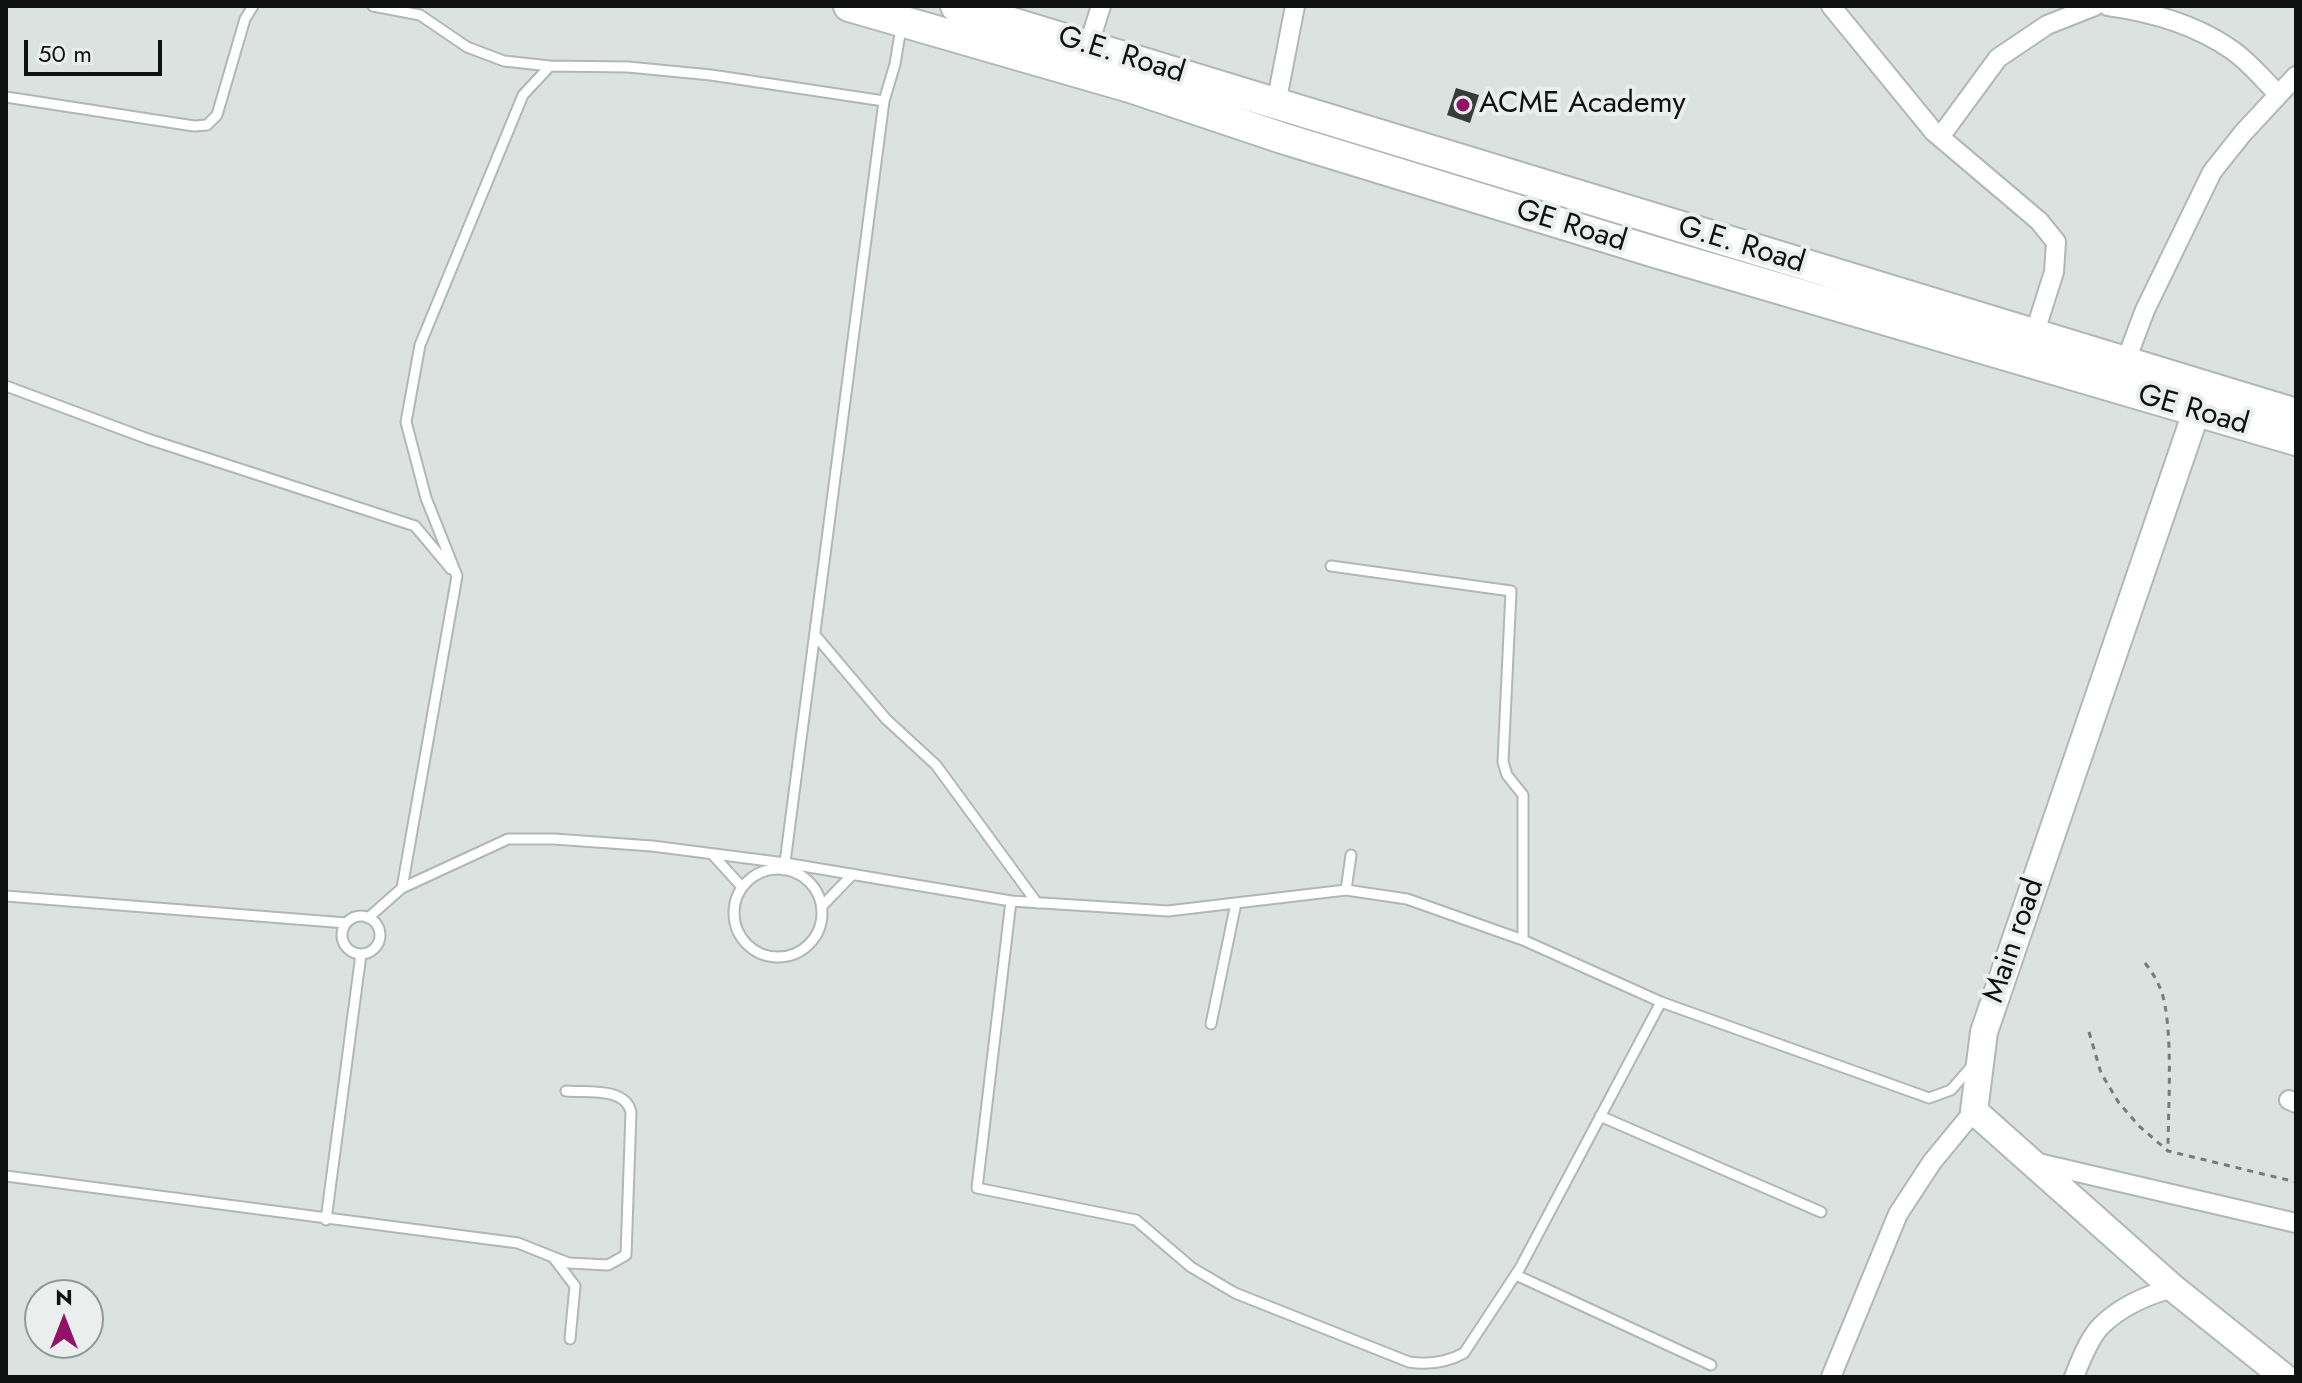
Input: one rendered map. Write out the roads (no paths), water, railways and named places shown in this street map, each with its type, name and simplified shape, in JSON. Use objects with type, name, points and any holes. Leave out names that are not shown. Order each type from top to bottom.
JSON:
[{"type":"main road","name":"GE Road","points":[[849,6],[903,20],[939,18],[1658,253],[2200,400],[2296,440]]},
{"type":"main road","name":"G.E. Road","points":[[956,6],[2125,363],[2200,400],[2296,414]]},
{"type":"street","points":[[1088,47],[1101,6]]},
{"type":"street","points":[[1276,104],[1295,6]]},
{"type":"street","points":[[1831,6],[1940,137],[2039,221],[2056,242],[2054,272],[2034,335]]},
{"type":"street","points":[[1940,137],[1998,58],[2047,25],[2095,6]]},
{"type":"street","points":[[2108,6],[2153,13],[2199,31],[2233,50],[2278,94]]},
{"type":"street","points":[[2125,363],[2145,310],[2212,172],[2296,76]]},
{"type":"street","name":"Main road","points":[[1974,1111],[1984,1032],[2200,400]]},
{"type":"street","points":[[1831,1377],[1898,1214],[1932,1162],[1974,1111],[2173,1288],[2284,1377]]},
{"type":"street","points":[[2028,1160],[2296,1223]]},
{"type":"street","points":[[2074,1377],[2099,1328],[2131,1304],[2173,1288]]},
{"type":"lane","points":[[6,97],[194,126],[207,125],[217,115],[245,19],[253,6]]},
{"type":"lane","points":[[373,6],[420,15],[467,47],[504,61],[711,75],[884,101]]},
{"type":"lane","points":[[784,866],[884,101],[903,20]]},
{"type":"lane","points":[[402,888],[457,576],[426,498],[406,422],[408,407],[420,345],[523,95],[550,66]]},
{"type":"lane","points":[[6,386],[163,445],[415,526],[457,576]]},
{"type":"lane","points":[[1331,566],[1511,591],[1503,762],[1507,775],[1523,795],[1523,940]]},
{"type":"lane","points":[[815,635],[886,719],[936,765],[1037,903]]},
{"type":"lane","points":[[368,918],[402,888],[508,839],[582,841],[712,854],[1011,901],[1168,911],[1346,890],[1407,899],[1523,940],[1661,1002],[1929,1098],[1951,1090],[1981,1055]]},
{"type":"lane","points":[[712,854],[742,887]]},
{"type":"lane","points":[[1346,890],[1351,855]]},
{"type":"lane","points":[[784,866],[807,879],[817,891],[822,906],[822,921],[817,935],[807,947],[794,955],[779,958],[763,955],[742,939],[735,927],[736,899],[742,887],[752,877],[784,866]]},
{"type":"lane","points":[[822,906],[853,874]]},
{"type":"lane","points":[[6,896],[346,923],[356,917],[368,918],[377,927],[379,939],[373,949],[361,954],[350,951],[343,941],[346,923]]},
{"type":"lane","points":[[1011,901],[977,1188],[1136,1220],[1191,1267],[1235,1293],[1409,1362],[1428,1364],[1453,1359],[1464,1353],[1516,1275],[1661,1002]]},
{"type":"lane","points":[[1211,1024],[1236,903]]},
{"type":"lane","points":[[326,1220],[361,954]]},
{"type":"lane","points":[[6,1176],[518,1243],[569,1263],[608,1265],[626,1255],[631,1112],[626,1100],[613,1095],[566,1091]]},
{"type":"lane","points":[[1600,1116],[1821,1212]]},
{"type":"lane","points":[[553,1257],[575,1286],[570,1339]]},
{"type":"lane","points":[[1516,1275],[1711,1365]]},
{"type":"place","name":"ACME Academy","points":[[1463,105]]}]
